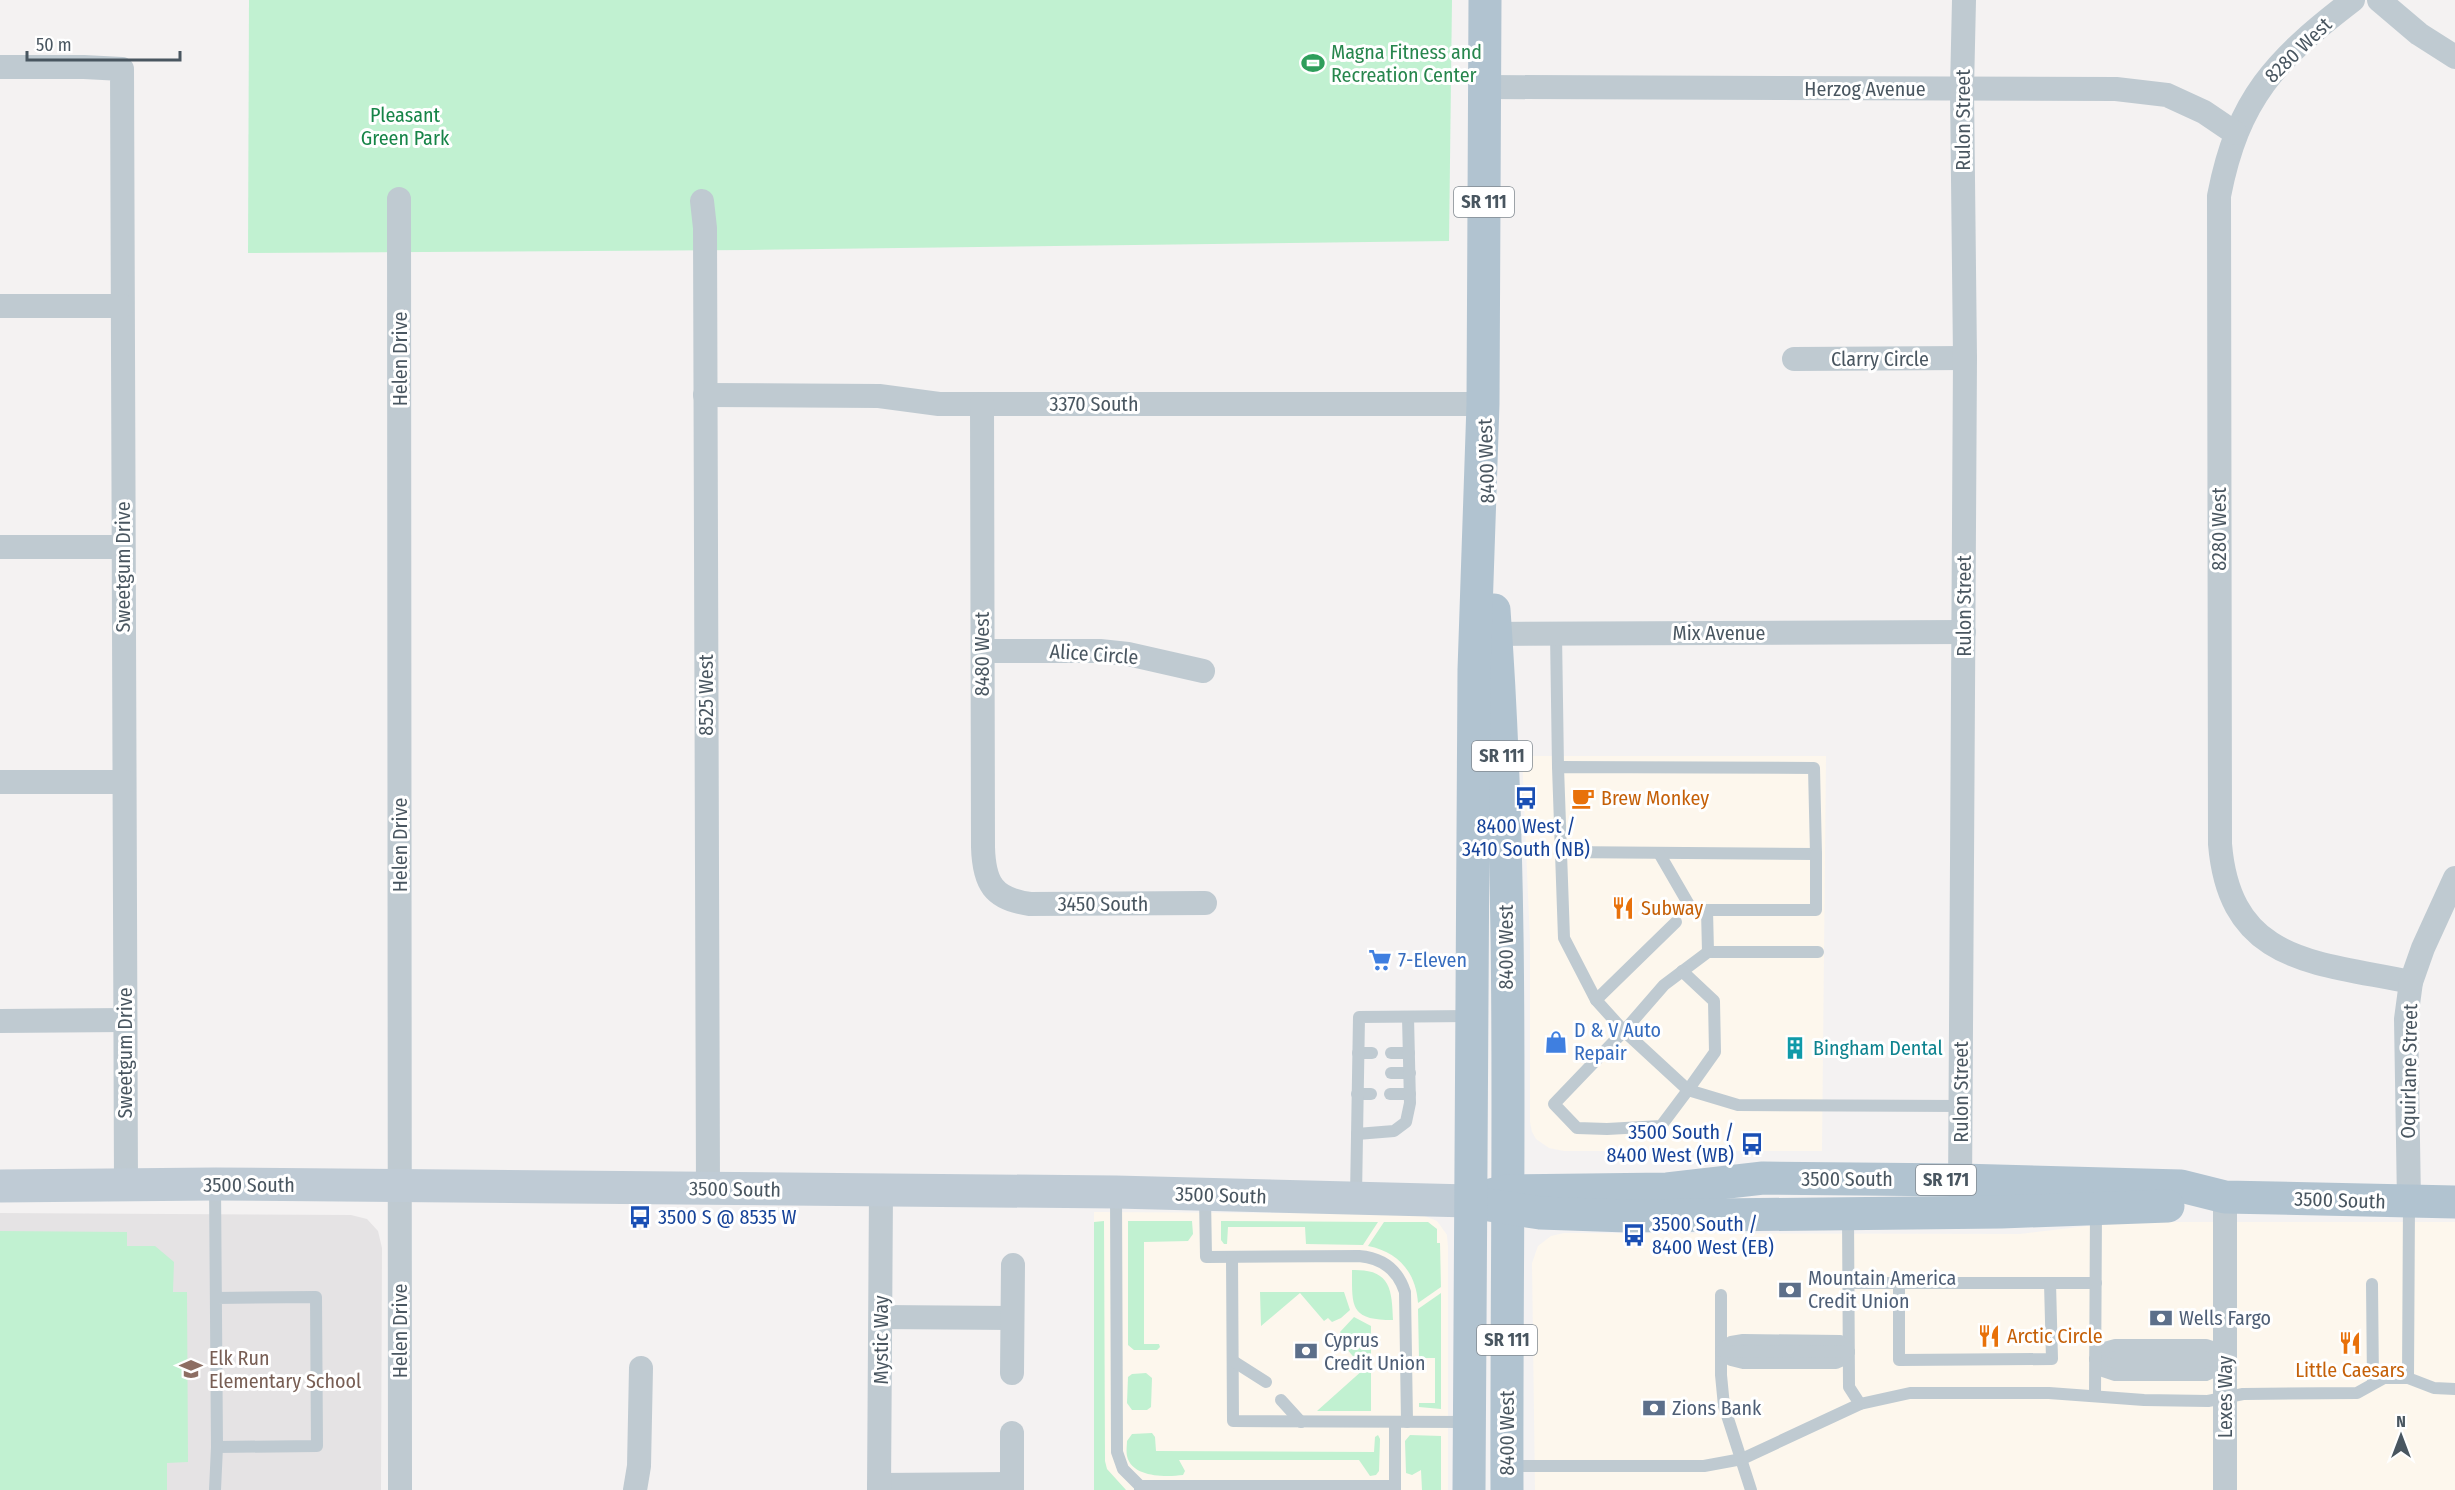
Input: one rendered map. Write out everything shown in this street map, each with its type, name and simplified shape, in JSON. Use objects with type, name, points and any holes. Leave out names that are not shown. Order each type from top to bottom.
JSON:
[{"type":"main road","name":"8400 West","points":[[1469,1490],[1471,1016],[1488,531],[1483,404],[1485,0]]},
{"type":"main road","name":"8400 West","points":[[1485,634],[1505,832],[1507,1478]]},
{"type":"main road","name":"3500 South","points":[[1469,1201],[1667,1189],[1762,1178],[2181,1186],[2225,1197],[2455,1202]]},
{"type":"main road","name":"3500 South","points":[[1507,1200],[1540,1213],[1627,1216],[1960,1213],[2180,1206],[2225,1197]]},
{"type":"street","name":"Rulon Street","points":[[1960,1213],[1965,358],[1962,89],[1964,0]]},
{"type":"street","name":"8280 West","points":[[2353,0],[2322,24],[2274,68],[2252,100],[2235,134],[2225,164],[2219,196],[2220,844],[2223,869],[2230,894],[2245,920],[2269,943],[2300,959],[2411,982]]},
{"type":"street","points":[[2379,0],[2419,34],[2455,57]]},
{"type":"street","name":"Sweetgum Drive","points":[[0,67],[122,69],[126,1186]]},
{"type":"street","name":"Herzog Avenue","points":[[1485,87],[2116,89],[2167,95],[2204,112],[2235,134]]},
{"type":"street","name":"Helen Drive","points":[[399,199],[400,1490]]},
{"type":"street","name":"8525 West","points":[[702,201],[705,228],[708,1189]]},
{"type":"street","points":[[0,306],[123,306]]},
{"type":"street","name":"Clarry Circle","points":[[1794,359],[1965,358]]},
{"type":"street","name":"3370 South","points":[[705,395],[879,396],[939,404],[1483,404]]},
{"type":"street","name":"8480 West","points":[[982,404],[984,861],[985,875],[1002,897]]},
{"type":"street","points":[[0,547],[123,547]]},
{"type":"street","name":"Mix Avenue","points":[[1485,634],[1964,632]]},
{"type":"street","name":"Alice Circle","points":[[982,651],[1100,651],[1128,654],[1203,671]]},
{"type":"street","points":[[0,782],[124,782]]},
{"type":"street","name":"Oquirlane Street","points":[[2409,1202],[2406,1019],[2411,982],[2423,948],[2455,878]]},
{"type":"street","name":"3450 South","points":[[1002,897],[1014,902],[1029,904],[1205,903]]},
{"type":"street","points":[[0,1021],[125,1020]]},
{"type":"street","name":"3500 South","points":[[0,1186],[215,1184],[1116,1192],[1469,1201]]},
{"type":"street","name":"Mystic Way","points":[[879,1487],[881,1191]]},
{"type":"street","name":"Lexes Way","points":[[2225,1197],[2225,1490]]},
{"type":"street","points":[[1012,1373],[1013,1265]]},
{"type":"street","points":[[881,1317],[1012,1318]]},
{"type":"street","points":[[634,1490],[639,1466],[641,1368]]},
{"type":"street","points":[[879,1487],[1012,1487],[1012,1433]]},
{"type":"lane","points":[[1556,634],[1559,852],[1564,938],[1596,1000],[1624,1031],[1688,1090],[1738,1105],[1962,1106]]},
{"type":"lane","points":[[1558,767],[1814,768],[1815,910],[1692,910],[1659,853]]},
{"type":"lane","points":[[1559,852],[1815,854]]},
{"type":"lane","points":[[1707,910],[1708,951]]},
{"type":"lane","points":[[1596,1000],[1676,922]]},
{"type":"lane","points":[[1682,971],[1714,1001],[1715,1052],[1661,1126],[1576,1128],[1554,1104],[1624,1031],[1664,985],[1682,971],[1708,951],[1818,951]]},
{"type":"lane","points":[[1356,1199],[1359,1017],[1471,1016]]},
{"type":"lane","points":[[1357,1134],[1394,1131],[1406,1122],[1410,1095],[1408,1017]]},
{"type":"lane","points":[[1358,1053],[1372,1053]]},
{"type":"lane","points":[[1390,1053],[1409,1053]]},
{"type":"lane","points":[[1358,1073],[1371,1073]]},
{"type":"lane","points":[[1390,1073],[1410,1073]]},
{"type":"lane","points":[[1390,1094],[1410,1095]]},
{"type":"lane","points":[[1357,1095],[1371,1095]]},
{"type":"lane","points":[[215,1184],[217,1447],[215,1490]]},
{"type":"lane","points":[[1116,1192],[1117,1452],[1123,1469],[1140,1488],[1187,1486],[1395,1488],[1401,1422],[1406,1301],[1402,1284],[1392,1269],[1377,1259],[1359,1256],[1206,1257],[1205,1194]]},
{"type":"lane","points":[[2409,1202],[2409,1378]]},
{"type":"lane","points":[[2095,1395],[2096,1208]]},
{"type":"lane","points":[[1848,1213],[1849,1387],[1860,1404]]},
{"type":"lane","points":[[1232,1257],[1233,1421],[1468,1422]]},
{"type":"lane","points":[[1848,1283],[2096,1283]]},
{"type":"lane","points":[[1899,1283],[1899,1360],[2052,1359],[2050,1283]]},
{"type":"lane","points":[[2372,1284],[2373,1383]]},
{"type":"lane","points":[[1721,1295],[1724,1406],[1751,1490]]},
{"type":"lane","points":[[216,1298],[316,1297],[317,1446],[217,1447]]},
{"type":"lane","points":[[1721,1351],[1731,1342],[1743,1340],[1840,1341],[1849,1352]]},
{"type":"lane","points":[[2115,1345],[2206,1345],[2218,1349],[2225,1359],[2222,1365],[2212,1373],[2195,1375],[2108,1374],[2103,1371],[2095,1359],[2104,1348],[2115,1345]]},
{"type":"lane","points":[[1721,1351],[1737,1362],[1777,1363],[1836,1363],[1843,1360],[1849,1352]]},
{"type":"lane","points":[[1233,1361],[1266,1382]]},
{"type":"lane","points":[[1507,1478],[1704,1466],[1742,1459],[1860,1404],[1910,1393],[1934,1391],[2095,1395],[2144,1400],[2208,1401],[2243,1394],[2357,1394],[2384,1378],[2409,1378],[2428,1387],[2455,1389]]},
{"type":"lane","points":[[1281,1400],[1301,1422]]},
{"type":"shaded area","points":[[1522,756],[1826,756],[1822,1151],[1564,1151],[1549,1148],[1536,1139],[1530,1122],[1530,941]]},
{"type":"shaded area","points":[[1094,1212],[1420,1214],[1437,1221],[1447,1235],[1448,1247],[1448,1490],[1094,1490]]},
{"type":"shaded area","name":"Elk Run Elementary School","points":[[0,1213],[351,1215],[367,1219],[378,1231],[382,1248],[381,1490],[0,1490]]},
{"type":"shaded area","points":[[2121,1222],[2455,1222],[2455,1490],[1535,1490],[1532,1263],[1538,1246],[1551,1236],[1564,1233],[2020,1234]]},
{"type":"green space","name":"Pleasant Green Park","points":[[249,0],[1452,0],[1449,241],[749,250],[248,253]]},
{"type":"green space","points":[[1104,1221],[1105,1461],[1107,1469],[1126,1490],[1094,1490],[1094,1222]]},
{"type":"green space","points":[[1128,1221],[1192,1221],[1193,1234],[1188,1241],[1144,1242],[1144,1344],[1159,1344],[1160,1347],[1157,1350],[1134,1350],[1128,1345]]},
{"type":"green space","points":[[1221,1221],[1378,1222],[1363,1245],[1306,1244],[1305,1227],[1228,1227],[1227,1244],[1224,1244],[1221,1240]]},
{"type":"green space","points":[[1384,1222],[1428,1222],[1437,1229],[1437,1243],[1440,1243],[1441,1287],[1418,1303],[1414,1282],[1404,1265],[1388,1253],[1368,1246]]},
{"type":"green space","points":[[0,1231],[127,1232],[127,1246],[155,1246],[174,1262],[173,1292],[187,1292],[188,1462],[167,1463],[167,1490],[0,1490]]},
{"type":"green space","points":[[1352,1270],[1374,1273],[1386,1283],[1392,1299],[1393,1320],[1368,1317],[1356,1309],[1352,1293]]},
{"type":"green space","points":[[1260,1292],[1344,1292],[1350,1310],[1332,1322],[1328,1318],[1324,1321],[1300,1293],[1261,1326]]},
{"type":"green space","points":[[1441,1293],[1441,1409],[1419,1407],[1419,1403],[1435,1403],[1435,1358],[1419,1358],[1418,1309]]},
{"type":"green space","points":[[1354,1317],[1371,1326],[1371,1411],[1317,1411],[1364,1369],[1339,1340],[1343,1336],[1340,1332]]},
{"type":"green space","points":[[1146,1373],[1152,1378],[1151,1407],[1147,1410],[1132,1410],[1127,1403],[1128,1377],[1132,1374]]},
{"type":"green space","points":[[1152,1433],[1155,1437],[1156,1451],[1374,1452],[1375,1437],[1378,1435],[1380,1439],[1379,1471],[1376,1475],[1370,1476],[1359,1460],[1179,1460],[1185,1471],[1183,1475],[1150,1475],[1135,1469],[1130,1463],[1127,1456],[1127,1441],[1132,1434]]},
{"type":"green space","points":[[1410,1435],[1441,1436],[1441,1490],[1422,1490],[1421,1470],[1412,1475],[1406,1473],[1405,1441]]},
{"type":"place","name":"Magna Fitness and Recreation Center","points":[[1313,63]]},
{"type":"place","name":"8400 West / 3410 South (NB)","points":[[1526,798]]},
{"type":"place","name":"Brew Monkey","points":[[1583,798]]},
{"type":"place","name":"Subway","points":[[1623,908]]},
{"type":"place","name":"7-Eleven","points":[[1380,960]]},
{"type":"place","name":"D & V Auto Repair","points":[[1556,1042]]},
{"type":"place","name":"Bingham Dental","points":[[1795,1048]]},
{"type":"place","name":"3500 South / 8400 West (WB)","points":[[1752,1144]]},
{"type":"place","name":"3500 S @ 8535 W","points":[[640,1217]]},
{"type":"place","name":"3500 South / 8400 West (EB)","points":[[1634,1235]]},
{"type":"place","name":"Mountain America Credit Union","points":[[1790,1290]]},
{"type":"place","name":"Wells Fargo","points":[[2161,1318]]},
{"type":"place","name":"Arctic Circle","points":[[1989,1336]]},
{"type":"place","name":"Little Caesars","points":[[2350,1343]]},
{"type":"place","name":"Cyprus Credit Union","points":[[1306,1351]]},
{"type":"place","name":"Elk Run Elementary School","points":[[191,1369]]},
{"type":"place","name":"Zions Bank","points":[[1654,1408]]}]
